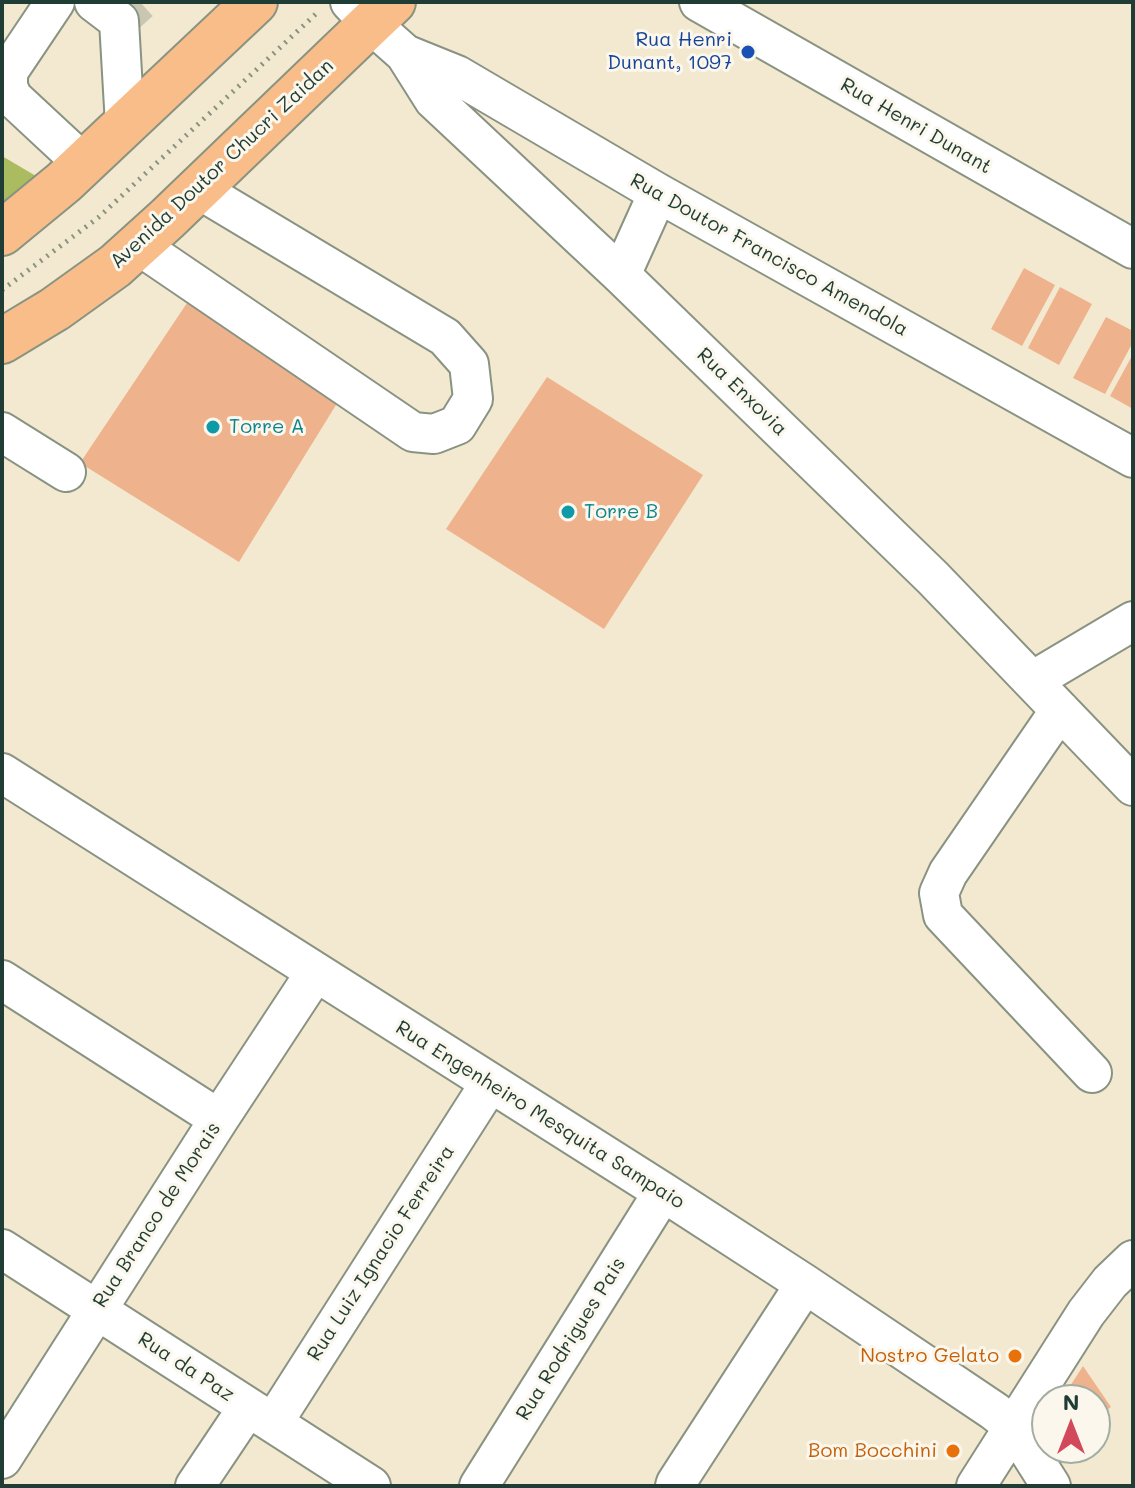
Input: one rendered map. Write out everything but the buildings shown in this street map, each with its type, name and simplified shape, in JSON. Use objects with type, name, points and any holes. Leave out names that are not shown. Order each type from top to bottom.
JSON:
[{"type":"main road","points":[[2,233],[84,164],[255,2]]},
{"type":"main road","name":"Avenida Doutor Chucri Zaidan","points":[[2,341],[55,309],[115,266],[198,189],[371,9]]},
{"type":"street","points":[[55,2],[8,72],[8,87],[13,98],[84,164]]},
{"type":"street","points":[[94,2],[119,21],[125,125]]},
{"type":"street","name":"Rua Henri Dunant","points":[[699,2],[1133,249]]},
{"type":"street","name":"Rua Enxovia","points":[[371,9],[434,100],[621,275],[933,578],[1133,786]]},
{"type":"street","name":"Rua Doutor Francisco Amendola","points":[[405,54],[457,75],[658,193],[1133,458]]},
{"type":"street","points":[[138,245],[413,432],[434,434],[457,425],[473,399],[469,364],[445,337],[198,189]]},
{"type":"street","points":[[621,275],[658,193]]},
{"type":"street","points":[[2,432],[66,472]]},
{"type":"street","points":[[1032,681],[1133,621]]},
{"type":"street","points":[[1060,710],[948,873],[939,893],[943,915],[1092,1073]]},
{"type":"street","name":"Rua Engenheiro Mesquita Sampaio","points":[[2,773],[805,1284],[1013,1426],[1051,1486]]},
{"type":"street","name":"Rua Branco de Morais","points":[[2,1459],[315,973]]},
{"type":"street","points":[[2,980],[219,1119]]},
{"type":"street","name":"Rua Luiz Ignacio Ferreira","points":[[195,1486],[260,1415],[490,1083]]},
{"type":"street","name":"Rua Rodrigues Pais","points":[[479,1486],[663,1192]]},
{"type":"street","name":"Rua da Paz","points":[[2,1249],[371,1486]]},
{"type":"street","points":[[976,1486],[1086,1313],[1110,1282],[1133,1260]]},
{"type":"street","points":[[675,1486],[805,1284]]},
{"type":"path","points":[[2,290],[99,217],[329,2]]},
{"type":"green space","points":[[2,156],[36,176],[2,204]]},
{"type":"tunnel","points":[[119,21],[140,2]]},
{"type":"place","name":"Rua Henri Dunant, 1097","points":[[748,52]]},
{"type":"place","name":"Torre A","points":[[213,427]]},
{"type":"place","name":"Torre B","points":[[568,512]]},
{"type":"place","name":"Nostro Gelato","points":[[1015,1356]]},
{"type":"place","name":"Bom Bocchini","points":[[953,1451]]}]
